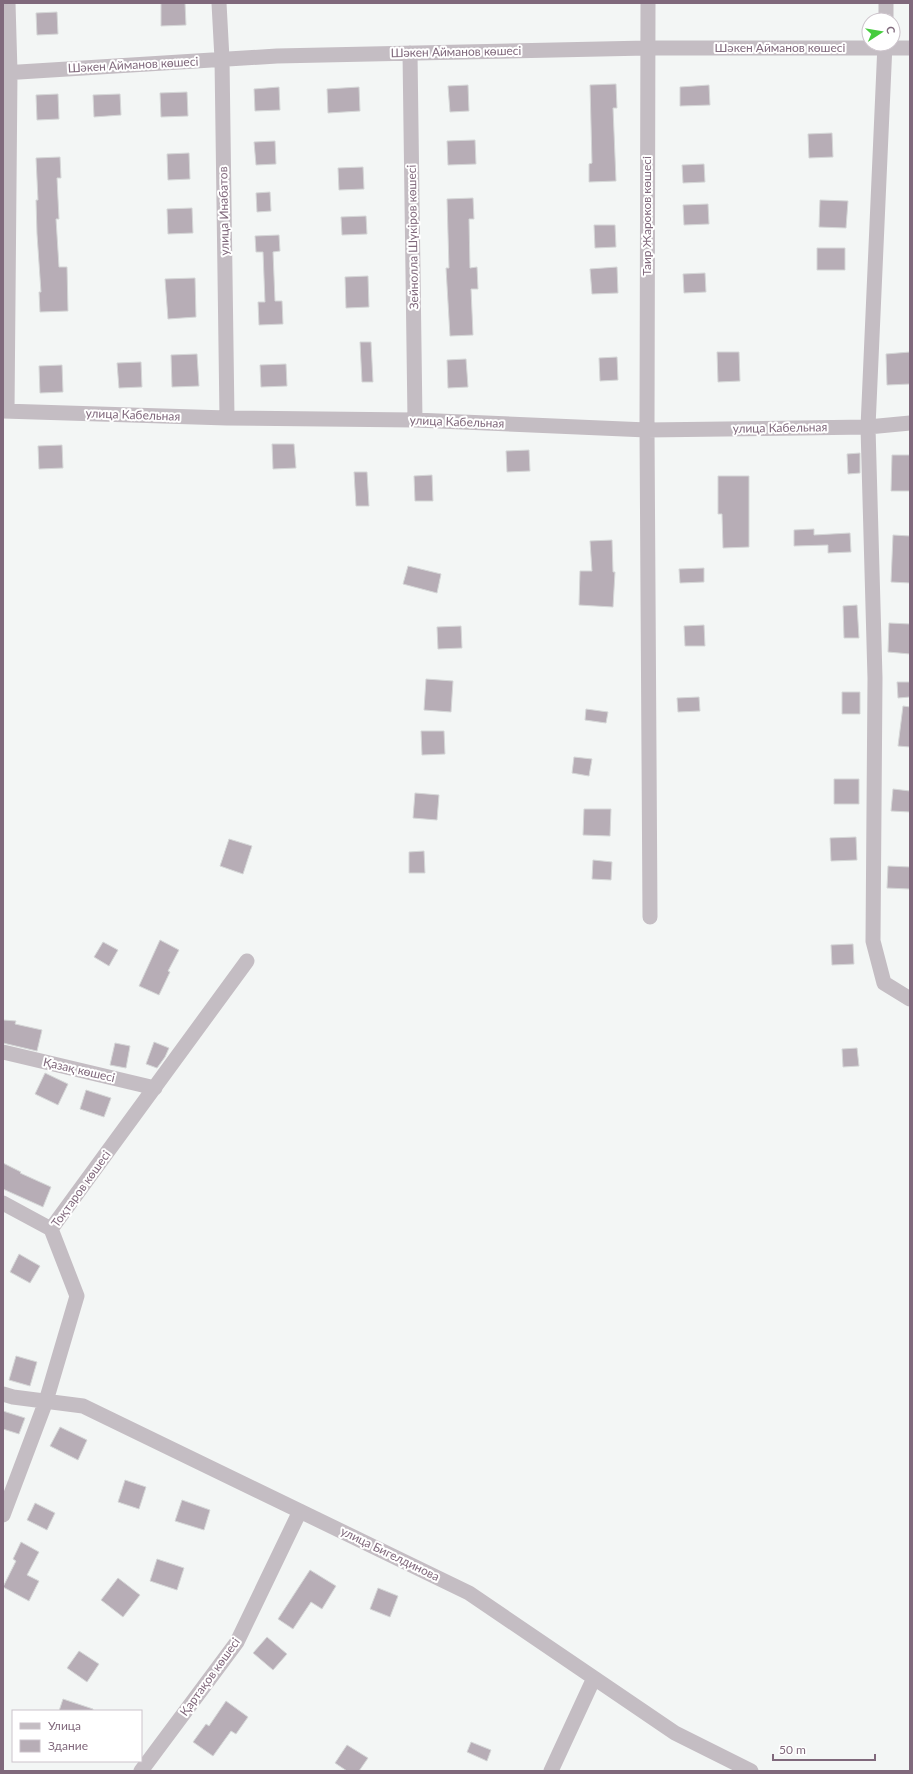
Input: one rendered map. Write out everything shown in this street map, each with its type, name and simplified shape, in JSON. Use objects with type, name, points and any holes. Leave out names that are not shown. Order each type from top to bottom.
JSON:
[{"type":"street","points":[[5,411],[6,72],[8,3]]},
{"type":"street","name":"улица Инабатов","points":[[219,3],[222,59],[227,418]]},
{"type":"street","name":"Таир Жароков көшесі","points":[[648,3],[647,430],[650,917]]},
{"type":"street","name":"Шәкен Айманов көшесі","points":[[6,72],[277,56],[647,48],[861,46]]},
{"type":"street","points":[[885,52],[868,428],[875,678],[873,942],[884,983],[910,999]]},
{"type":"street","name":"Зейнолла Шүкіров көшесі","points":[[410,53],[416,420]]},
{"type":"street","name":"улица Кабельная","points":[[5,411],[227,418],[416,420],[647,430],[868,428],[910,423]]},
{"type":"street","name":"Тоқтаров көшесі","points":[[3,1515],[46,1401],[77,1296],[51,1229],[247,961]]},
{"type":"street","name":"Қазақ көшесі","points":[[3,1052],[155,1088]]},
{"type":"street","points":[[3,1203],[51,1229]]},
{"type":"street","name":"улица Бигелдинова","points":[[3,1394],[12,1397],[84,1406],[469,1592],[675,1733],[751,1771]]},
{"type":"street","name":"Қартақов көшесі","points":[[141,1771],[237,1642],[300,1511]]},
{"type":"street","points":[[551,1771],[594,1678]]},
{"type":"building","points":[[161,3],[185,3],[186,25],[161,26]]},
{"type":"building","points":[[57,12],[58,34],[37,35],[36,13]]},
{"type":"building","points":[[616,84],[617,108],[613,108],[616,181],[589,182],[589,164],[592,163],[590,85]]},
{"type":"building","points":[[468,85],[469,111],[450,112],[448,86]]},
{"type":"building","points":[[709,85],[710,105],[680,106],[680,87]]},
{"type":"building","points":[[279,87],[280,110],[255,111],[254,89]]},
{"type":"building","points":[[359,87],[360,111],[328,113],[327,89]]},
{"type":"building","points":[[187,92],[188,116],[161,117],[160,93]]},
{"type":"building","points":[[58,94],[59,119],[37,120],[36,95]]},
{"type":"building","points":[[120,94],[121,115],[94,117],[93,95]]},
{"type":"building","points":[[832,133],[833,157],[809,158],[808,134]]},
{"type":"building","points":[[475,140],[476,164],[448,165],[447,141]]},
{"type":"building","points":[[275,141],[276,164],[256,165],[254,142]]},
{"type":"building","points":[[189,153],[190,179],[168,180],[167,154]]},
{"type":"building","points":[[60,157],[61,178],[57,178],[59,219],[56,219],[59,267],[67,267],[68,311],[40,312],[39,292],[41,292],[37,234],[36,200],[38,200],[36,158]]},
{"type":"building","points":[[704,164],[705,182],[683,183],[682,165]]},
{"type":"building","points":[[363,167],[364,189],[339,190],[338,168]]},
{"type":"building","points":[[270,192],[271,211],[257,212],[256,193]]},
{"type":"building","points":[[473,198],[474,219],[469,219],[470,268],[477,267],[478,289],[471,289],[473,335],[450,336],[446,268],[449,268],[447,199]]},
{"type":"building","points":[[820,200],[848,201],[846,228],[819,227]]},
{"type":"building","points":[[708,204],[709,224],[684,225],[683,205]]},
{"type":"building","points":[[192,208],[193,233],[168,234],[167,209]]},
{"type":"building","points":[[366,216],[367,234],[342,235],[341,217]]},
{"type":"building","points":[[594,225],[615,225],[616,247],[595,248]]},
{"type":"building","points":[[279,235],[280,251],[273,252],[275,301],[282,301],[283,324],[259,325],[258,302],[265,302],[263,252],[256,252],[255,236]]},
{"type":"building","points":[[817,248],[845,248],[845,270],[817,270]]},
{"type":"building","points":[[617,267],[618,293],[592,294],[590,269]]},
{"type":"building","points":[[705,273],[706,292],[684,293],[683,274]]},
{"type":"building","points":[[368,276],[369,307],[346,308],[345,277]]},
{"type":"building","points":[[195,278],[196,317],[168,319],[165,279]]},
{"type":"building","points":[[360,342],[371,342],[373,382],[362,382]]},
{"type":"building","points":[[717,352],[739,352],[740,381],[718,382]]},
{"type":"building","points":[[910,352],[910,384],[887,385],[886,354]]},
{"type":"building","points":[[197,354],[199,386],[172,387],[171,355]]},
{"type":"building","points":[[617,357],[618,380],[600,381],[599,358]]},
{"type":"building","points":[[466,359],[468,387],[448,388],[447,360]]},
{"type":"building","points":[[141,362],[142,387],[119,388],[117,363]]},
{"type":"building","points":[[286,364],[287,386],[261,387],[260,365]]},
{"type":"building","points":[[62,365],[63,392],[40,393],[39,366]]},
{"type":"building","points":[[272,444],[294,444],[296,468],[273,469]]},
{"type":"building","points":[[62,445],[63,468],[39,469],[38,446]]},
{"type":"building","points":[[529,450],[530,471],[507,472],[506,451]]},
{"type":"building","points":[[860,453],[860,473],[848,474],[847,454]]},
{"type":"building","points":[[892,455],[910,455],[910,491],[891,491]]},
{"type":"building","points":[[354,472],[367,472],[369,506],[356,506]]},
{"type":"building","points":[[432,475],[433,501],[415,501],[414,476]]},
{"type":"building","points":[[718,476],[749,476],[749,547],[723,548],[722,514],[718,514]]},
{"type":"building","points":[[814,529],[814,535],[850,533],[851,552],[828,553],[828,545],[794,546],[794,530]]},
{"type":"building","points":[[893,535],[910,536],[910,583],[891,582]]},
{"type":"building","points":[[612,540],[613,572],[615,572],[613,607],[579,605],[580,571],[592,571],[590,541]]},
{"type":"building","points":[[408,566],[441,574],[437,593],[403,584]]},
{"type":"building","points":[[704,568],[704,582],[680,583],[679,569]]},
{"type":"building","points":[[857,605],[859,638],[844,638],[843,606]]},
{"type":"building","points":[[889,623],[910,624],[910,654],[888,652]]},
{"type":"building","points":[[704,625],[705,646],[685,646],[684,626]]},
{"type":"building","points":[[461,626],[462,648],[438,649],[437,627]]},
{"type":"building","points":[[426,679],[453,681],[451,712],[424,710]]},
{"type":"building","points":[[897,682],[910,682],[910,697],[898,698]]},
{"type":"building","points":[[842,692],[860,692],[860,714],[842,714]]},
{"type":"building","points":[[699,697],[700,711],[678,712],[677,698]]},
{"type":"building","points":[[903,706],[910,707],[910,747],[898,746]]},
{"type":"building","points":[[586,709],[608,712],[606,723],[585,720]]},
{"type":"building","points":[[421,731],[444,731],[445,754],[422,755]]},
{"type":"building","points":[[574,757],[592,759],[589,776],[572,773]]},
{"type":"building","points":[[834,779],[859,779],[859,804],[834,804]]},
{"type":"building","points":[[893,789],[910,791],[910,812],[891,811]]},
{"type":"building","points":[[415,793],[439,795],[437,820],[413,818]]},
{"type":"building","points":[[584,809],[611,809],[610,836],[583,835]]},
{"type":"building","points":[[856,837],[857,860],[831,861],[830,838]]},
{"type":"building","points":[[229,839],[252,846],[243,874],[220,866]]},
{"type":"building","points":[[424,851],[425,873],[409,873],[409,852]]},
{"type":"building","points":[[593,860],[612,862],[611,880],[592,879]]},
{"type":"building","points":[[888,866],[910,867],[910,889],[887,888]]},
{"type":"building","points":[[160,940],[179,950],[168,971],[170,972],[159,995],[139,986]]},
{"type":"building","points":[[103,942],[118,950],[109,966],[94,957]]},
{"type":"building","points":[[853,944],[854,964],[832,965],[831,945]]},
{"type":"building","points":[[3,1020],[16,1021],[15,1024],[42,1030],[37,1051],[3,1043]]},
{"type":"building","points":[[154,1042],[169,1048],[165,1057],[157,1068],[146,1064]]},
{"type":"building","points":[[115,1043],[130,1046],[126,1068],[110,1065]]},
{"type":"building","points":[[857,1048],[859,1066],[843,1067],[842,1049]]},
{"type":"building","points":[[45,1073],[68,1084],[58,1105],[35,1094]]},
{"type":"building","points":[[86,1090],[111,1098],[104,1117],[80,1109]]},
{"type":"building","points":[[3,1163],[21,1172],[20,1173],[51,1187],[43,1207],[3,1189]]},
{"type":"building","points":[[19,1254],[40,1266],[30,1283],[10,1272]]},
{"type":"building","points":[[16,1356],[37,1362],[30,1386],[9,1380]]},
{"type":"building","points":[[3,1411],[25,1418],[19,1434],[3,1429]]},
{"type":"building","points":[[60,1427],[87,1440],[78,1460],[50,1446]]},
{"type":"building","points":[[125,1480],[146,1487],[139,1509],[118,1502]]},
{"type":"building","points":[[182,1500],[210,1510],[204,1530],[175,1521]]},
{"type":"building","points":[[35,1503],[55,1513],[47,1530],[27,1520]]},
{"type":"building","points":[[21,1542],[39,1552],[27,1575],[39,1581],[29,1601],[3,1587],[16,1561],[13,1559]]},
{"type":"building","points":[[157,1559],[184,1568],[177,1590],[150,1581]]},
{"type":"building","points":[[310,1570],[336,1586],[322,1609],[311,1602],[293,1629],[278,1619]]},
{"type":"building","points":[[118,1578],[140,1595],[123,1617],[101,1600]]},
{"type":"building","points":[[378,1588],[398,1596],[390,1617],[370,1609]]},
{"type":"building","points":[[267,1637],[287,1654],[273,1670],[253,1653]]},
{"type":"building","points":[[79,1651],[99,1664],[87,1682],[67,1668]]},
{"type":"building","points":[[63,1699],[93,1709],[93,1710],[59,1710]]},
{"type":"building","points":[[226,1701],[248,1717],[236,1734],[231,1731],[213,1756],[193,1742],[206,1724],[209,1726]]},
{"type":"building","points":[[471,1742],[491,1750],[487,1761],[467,1752]]},
{"type":"building","points":[[347,1745],[368,1758],[359,1771],[347,1771],[335,1763]]}]
